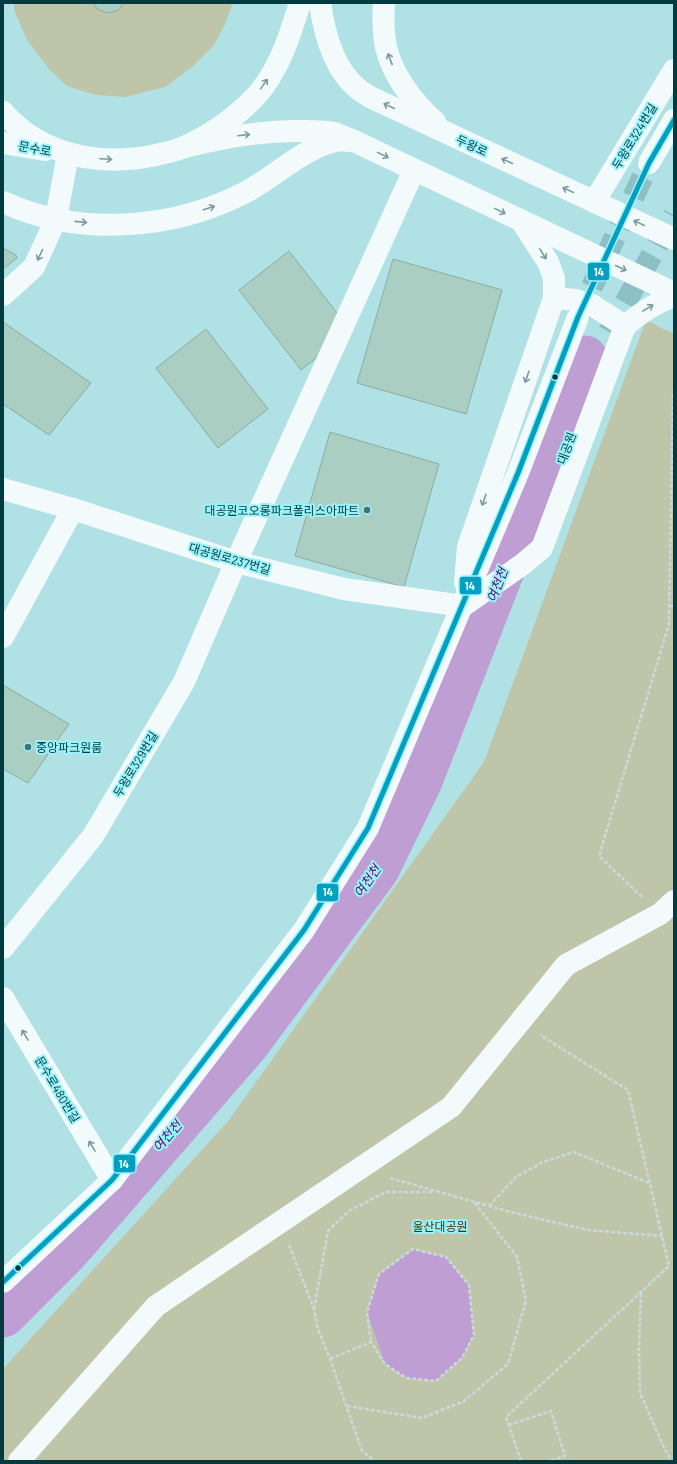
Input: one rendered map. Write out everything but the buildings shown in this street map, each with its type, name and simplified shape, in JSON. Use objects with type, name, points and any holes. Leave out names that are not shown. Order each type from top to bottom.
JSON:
[{"type":"street","name":"두왕로","points":[[320,3],[328,39],[336,61],[346,76],[357,88],[370,97],[674,239]]},
{"type":"street","points":[[384,3],[383,17],[386,48],[394,70],[407,91],[423,111],[448,133]]},
{"type":"street","points":[[178,149],[208,134],[233,117],[257,95],[275,68],[299,9]]},
{"type":"street","name":"두왕로324번길","points":[[594,202],[674,70]]},
{"type":"street","points":[[3,112],[23,130],[46,145],[68,154],[89,159],[116,160],[145,157],[236,136],[313,131],[335,133],[674,294]]},
{"type":"street","points":[[649,164],[674,120]]},
{"type":"street","points":[[3,202],[21,210],[56,219],[106,224],[143,224],[184,216],[217,205],[246,192],[298,158],[319,147],[336,141],[354,141]]},
{"type":"street","name":"문수로","points":[[3,143],[68,154]]},
{"type":"street","points":[[3,294],[34,267],[56,219],[68,154]]},
{"type":"street","name":"두왕로329번길","points":[[3,948],[93,836],[184,682],[236,562],[414,170]]},
{"type":"street","points":[[463,606],[468,547],[554,298],[554,278],[548,262],[522,222]]},
{"type":"street","points":[[463,606],[523,564],[542,548],[617,329],[648,308],[674,294]]},
{"type":"street","points":[[554,298],[576,300],[592,305],[617,329]]},
{"type":"street","points":[[3,1282],[112,1180],[304,930],[368,828],[518,473],[578,317]]},
{"type":"street","name":"대공원로237번길","points":[[3,489],[73,509],[236,562],[344,589],[463,606]]},
{"type":"street","points":[[3,636],[73,509]]},
{"type":"street","points":[[19,1461],[156,1306],[451,1106],[566,965],[667,908]]},
{"type":"street","name":"문수로480번길","points":[[3,998],[112,1180]]},
{"type":"path","points":[[667,908],[598,856],[669,624],[673,391]]},
{"type":"path","points":[[669,606],[674,606]]},
{"type":"path","points":[[520,1022],[628,1090],[669,1266],[506,1417],[510,1425],[521,1461]]},
{"type":"path","points":[[489,1206],[516,1176],[543,1162],[574,1152],[649,1183]]},
{"type":"path","points":[[358,1169],[489,1206],[588,1230],[662,1236]]},
{"type":"path","points":[[314,1309],[328,1231],[349,1211],[386,1192],[438,1192]]},
{"type":"path","points":[[347,1406],[422,1418],[464,1401],[508,1364],[526,1300],[525,1293],[517,1257],[474,1202]]},
{"type":"path","points":[[280,1222],[314,1309],[318,1329],[362,1451],[375,1461]]},
{"type":"path","points":[[413,1249],[446,1257],[469,1285],[474,1334],[462,1358],[436,1382],[406,1378],[385,1364],[371,1342],[367,1312],[379,1274],[413,1249]]},
{"type":"path","points":[[641,1292],[639,1349],[640,1393],[664,1450],[672,1461]]},
{"type":"path","points":[[330,1359],[371,1342]]},
{"type":"path","points":[[510,1425],[551,1411],[566,1456],[550,1461]]},
{"type":"green space","points":[[14,3],[233,3],[224,26],[214,45],[192,67],[165,87],[125,97],[96,95],[67,86],[49,69],[27,40],[14,10]]},
{"type":"green space","name":"울산대공원","points":[[646,320],[674,334],[674,1461],[3,1461],[3,1369],[229,1120],[484,762]]},
{"type":"shaded area","points":[[413,1249],[446,1257],[469,1285],[474,1335],[462,1358],[436,1381],[406,1378],[385,1364],[367,1312],[379,1274]]},
{"type":"waterway","name":"여천천","points":[[3,1315],[67,1251],[246,1045],[377,869],[419,783],[585,358]]},
{"type":"tunnel","points":[[578,317],[649,163]]},
{"type":"tunnel","points":[[609,332],[674,215]]},
{"type":"transit line","name":"14","points":[[3,1282],[112,1180],[304,930],[368,828],[518,473],[578,317],[649,163],[674,120]]},
{"type":"place","name":"대공원코오롱파크폴리스아파트","points":[[367,510]]},
{"type":"place","name":"중앙파크원룸","points":[[28,747]]}]
